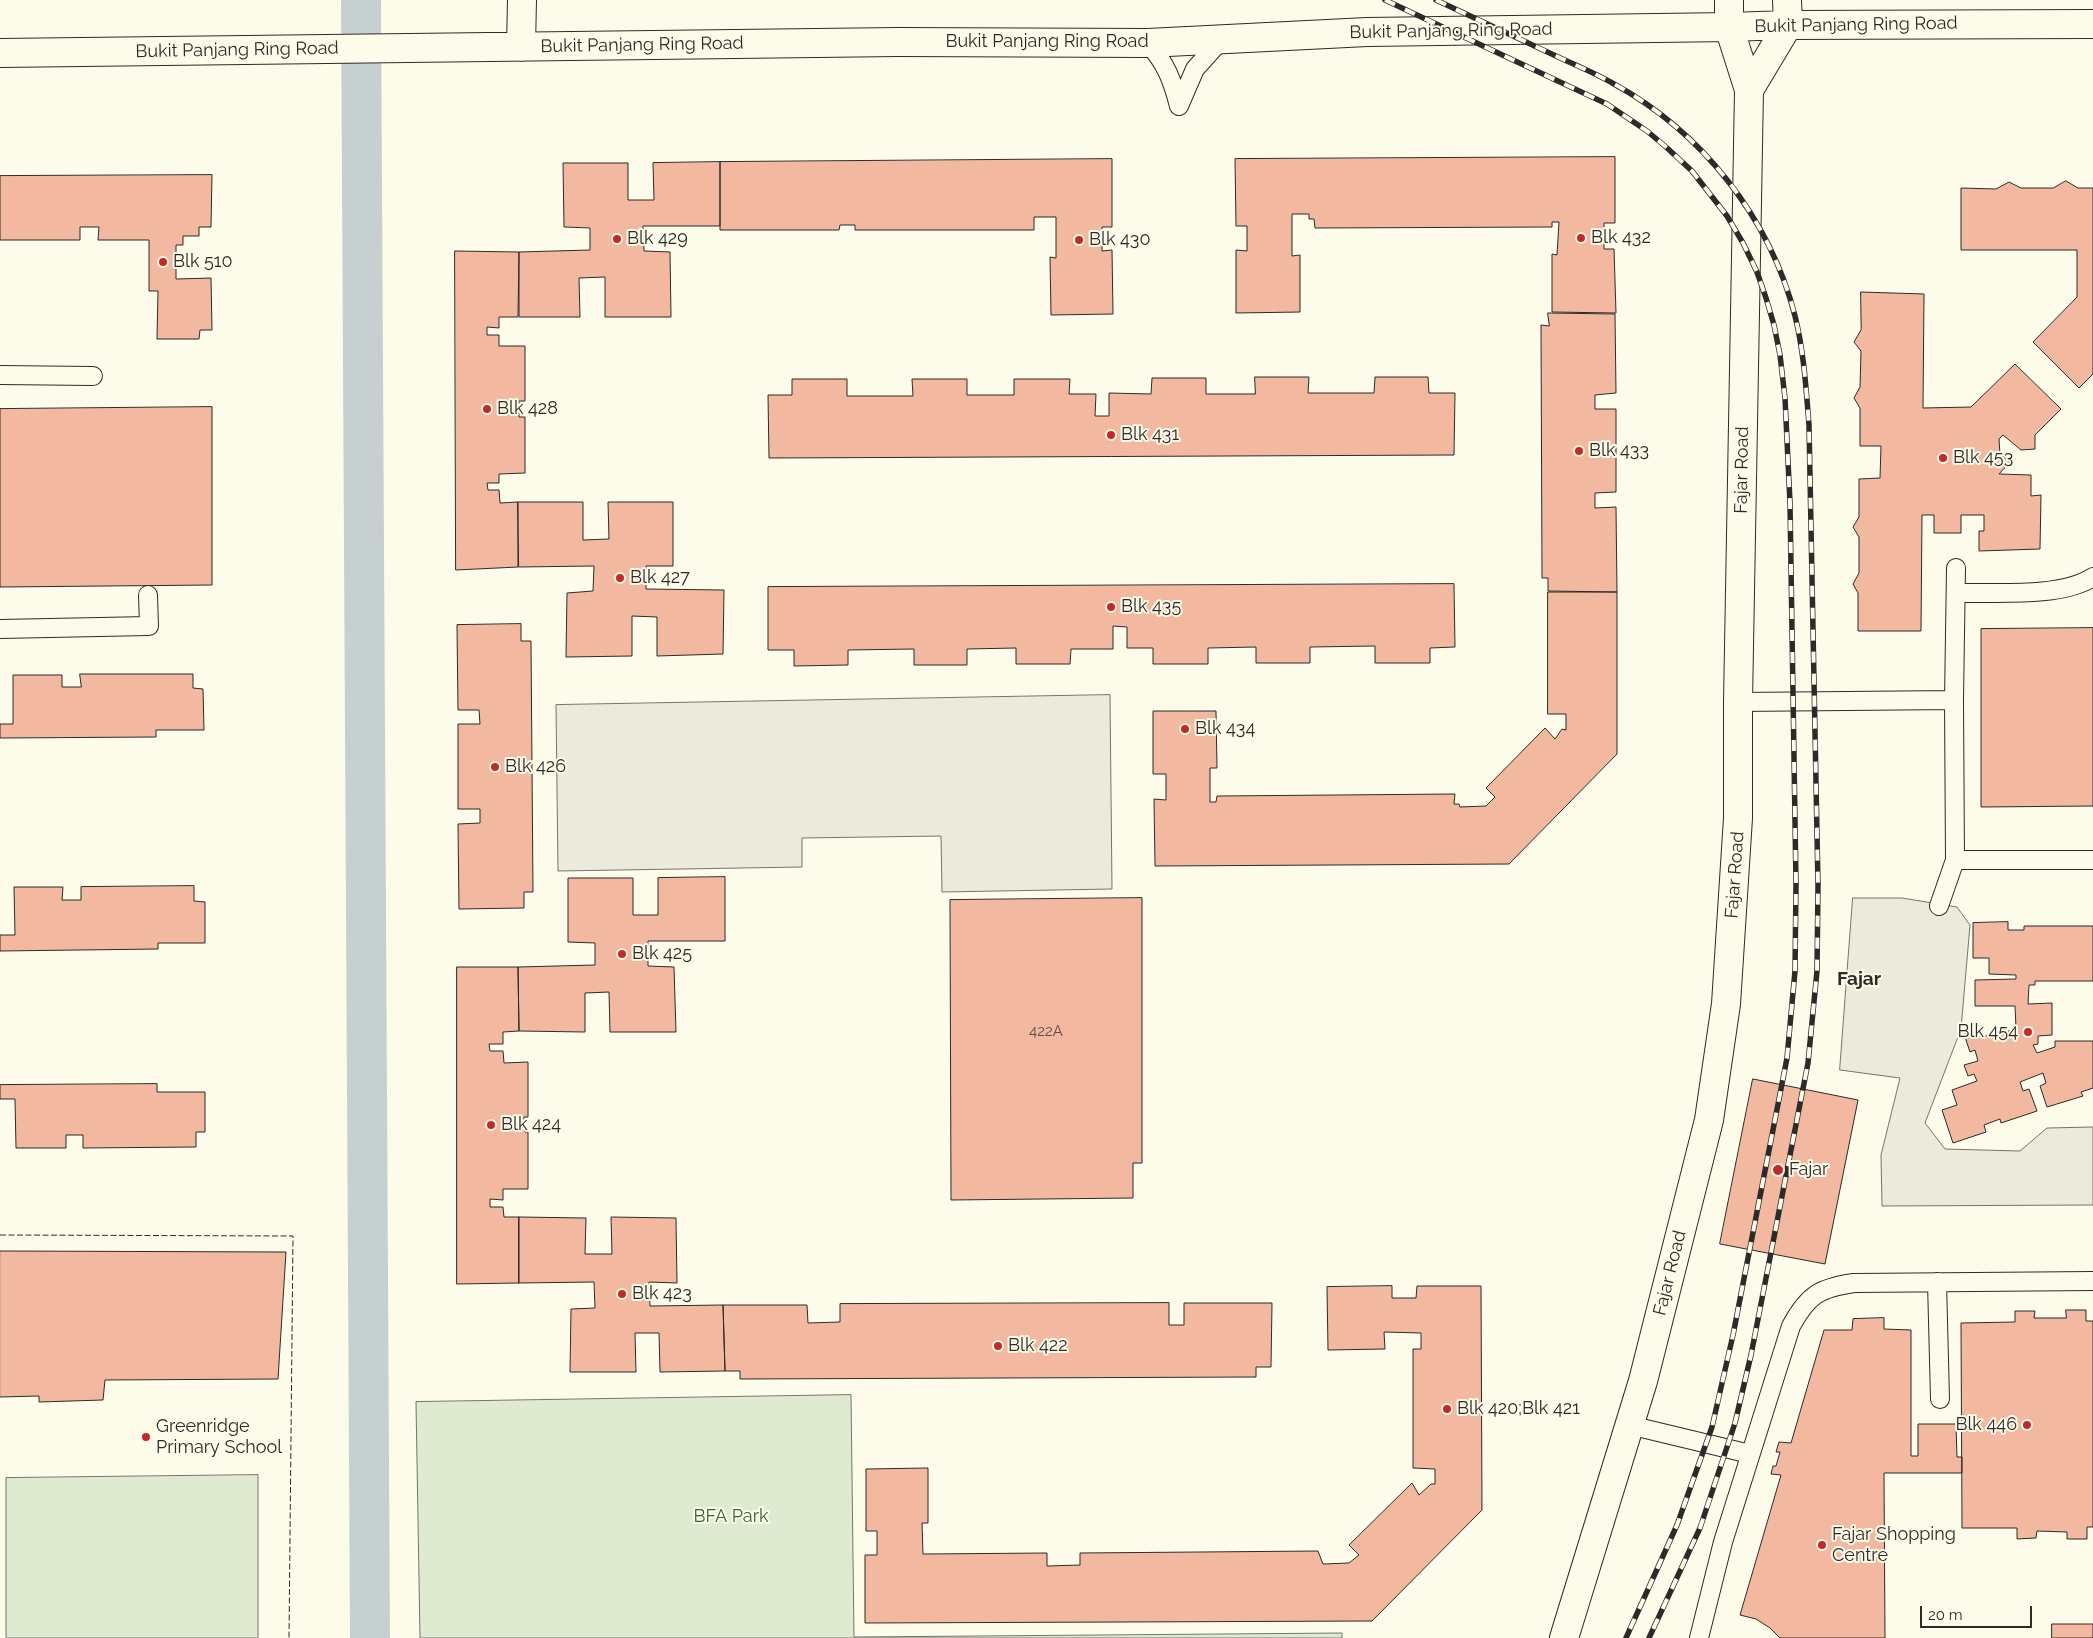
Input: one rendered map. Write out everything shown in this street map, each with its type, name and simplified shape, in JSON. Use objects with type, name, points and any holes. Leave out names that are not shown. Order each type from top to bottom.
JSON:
[{"type":"main road","points":[[521,46],[522,0]]},
{"type":"main road","name":"Fajar Road","points":[[1564,1638],[1642,1381],[1709,1120],[1726,1004],[1738,818],[1738,702],[1749,90],[1730,27],[1729,0]]},
{"type":"main road","name":"Bukit Panjang Ring Road","points":[[0,53],[898,42],[1148,42],[1221,40],[1284,34],[1730,27],[1788,12],[2093,24]]},
{"type":"main road","name":"Fajar Road","points":[[1749,90],[1788,12]]},
{"type":"lane","points":[[1148,42],[1168,70],[1179,106],[1195,69],[1221,40]]},
{"type":"lane","points":[[0,374],[93,376]]},
{"type":"lane","points":[[1939,906],[1955,860],[1954,700],[1956,568]]},
{"type":"lane","points":[[1957,594],[2055,591],[2084,583],[2093,577]]},
{"type":"lane","points":[[0,629],[149,626],[148,595]]},
{"type":"lane","points":[[1738,702],[1954,700]]},
{"type":"lane","points":[[1955,860],[2093,860]]},
{"type":"lane","points":[[1699,1638],[1723,1542],[1791,1326],[1801,1308],[1815,1293],[1834,1285],[1854,1283],[2093,1281]]},
{"type":"lane","points":[[1937,1282],[1940,1399]]},
{"type":"lane","points":[[1629,1425],[1750,1454]]},
{"type":"green space","name":"BFA Park","points":[[851,1395],[854,1637],[1342,1633],[1342,1638],[420,1638],[416,1402]]},
{"type":"green space","points":[[258,1475],[258,1638],[6,1638],[6,1478]]},
{"type":"shaded area","points":[[1110,695],[1112,889],[942,892],[941,836],[802,838],[802,867],[558,871],[556,705]]},
{"type":"shaded area","points":[[1853,898],[1902,898],[1957,907],[1970,925],[1961,1029],[1925,1123],[1945,1149],[2020,1151],[2047,1128],[2093,1127],[2093,1205],[1882,1206],[1881,1155],[1900,1078],[1840,1070]]},
{"type":"building","name":"Blk 432","points":[[1615,157],[1615,223],[1604,223],[1604,249],[1614,249],[1616,313],[1552,312],[1552,254],[1557,255],[1559,222],[1552,222],[1552,227],[1315,228],[1314,219],[1309,219],[1309,214],[1292,214],[1292,256],[1300,255],[1300,312],[1236,313],[1236,250],[1247,251],[1247,226],[1236,226],[1235,159]]},
{"type":"building","name":"Blk 430","points":[[1112,159],[1112,227],[1102,227],[1102,251],[1112,250],[1113,314],[1051,315],[1050,257],[1056,258],[1056,217],[1034,217],[1034,230],[855,230],[855,225],[840,225],[839,230],[720,230],[720,162]]},
{"type":"building","name":"Blk 429","points":[[720,162],[720,226],[643,226],[644,251],[670,252],[671,317],[605,317],[605,277],[579,278],[580,317],[519,317],[519,252],[590,250],[590,228],[564,227],[563,163],[628,163],[628,200],[654,200],[653,163]]},
{"type":"building","name":"Blk 510","points":[[212,175],[211,227],[199,227],[199,236],[183,236],[183,245],[176,245],[176,279],[211,278],[212,330],[200,330],[199,339],[157,339],[158,291],[149,291],[149,240],[98,240],[99,227],[80,227],[80,240],[0,240],[0,176]]},
{"type":"building","points":[[2066,181],[2078,188],[2093,188],[2093,374],[2079,388],[2033,342],[2077,297],[2077,250],[1961,250],[1961,188],[1996,189],[2009,182],[2021,188],[2053,188]]},
{"type":"building","name":"Blk 428","points":[[455,251],[519,252],[518,317],[499,317],[499,328],[487,327],[487,335],[499,335],[499,346],[525,346],[525,401],[519,401],[519,417],[525,417],[525,473],[499,474],[499,483],[487,483],[488,490],[499,490],[500,503],[518,502],[518,567],[456,570]]},
{"type":"building","name":"Blk 453","points":[[1861,292],[1924,294],[1923,408],[1971,407],[2015,364],[2061,409],[2035,435],[2035,449],[2021,450],[2003,435],[1999,439],[2000,454],[2010,462],[1999,474],[2031,475],[2031,496],[2041,495],[2040,549],[1979,551],[1979,531],[1984,531],[1984,515],[1961,515],[1961,533],[1934,533],[1934,515],[1922,515],[1921,631],[1858,631],[1858,593],[1853,584],[1859,573],[1859,537],[1853,527],[1859,517],[1859,479],[1880,478],[1881,446],[1860,446],[1860,408],[1854,398],[1860,387],[1861,351],[1854,342],[1861,330]]},
{"type":"building","name":"Blk 433","points":[[1548,313],[1615,314],[1616,393],[1595,395],[1595,409],[1616,409],[1616,492],[1595,493],[1595,508],[1616,507],[1617,592],[1548,591],[1548,578],[1542,578],[1541,325],[1549,326]]},
{"type":"building","name":"Blk 431","points":[[1255,377],[1309,377],[1308,393],[1374,393],[1375,377],[1428,377],[1429,393],[1455,393],[1454,455],[769,458],[768,395],[792,395],[792,379],[847,379],[847,396],[913,396],[912,379],[967,379],[967,395],[1014,395],[1014,379],[1070,379],[1069,394],[1096,394],[1095,416],[1109,416],[1109,393],[1151,394],[1152,378],[1206,378],[1206,394],[1255,394]]},
{"type":"building","points":[[212,407],[212,585],[0,587],[0,409]]},
{"type":"building","name":"Blk 427","points":[[518,502],[583,502],[583,540],[609,539],[608,502],[673,502],[673,566],[646,566],[646,589],[724,590],[723,654],[657,656],[657,617],[632,616],[632,656],[566,657],[567,593],[593,591],[594,566],[519,567]]},
{"type":"building","name":"Blk 435","points":[[1454,584],[1455,647],[1430,648],[1430,663],[1375,663],[1375,646],[1310,647],[1310,663],[1256,663],[1256,647],[1208,648],[1208,664],[1153,664],[1153,648],[1127,648],[1127,627],[1113,626],[1113,649],[1071,649],[1070,664],[1016,664],[1016,648],[967,649],[967,665],[914,665],[914,649],[848,650],[848,665],[794,666],[794,650],[768,650],[768,587]]},
{"type":"building","name":"Blk 434","points":[[1548,592],[1617,592],[1617,754],[1509,864],[1155,866],[1154,799],[1166,800],[1166,774],[1153,774],[1153,711],[1216,711],[1217,768],[1210,768],[1210,802],[1216,802],[1217,796],[1455,794],[1454,804],[1459,804],[1460,807],[1486,806],[1495,797],[1486,788],[1545,728],[1555,739],[1562,729],[1566,730],[1566,714],[1548,714]]},
{"type":"building","name":"Blk 426","points":[[521,624],[521,641],[531,641],[533,892],[524,892],[524,908],[459,909],[458,824],[480,823],[480,809],[458,809],[458,724],[480,724],[479,710],[458,710],[457,625]]},
{"type":"building","points":[[2093,628],[2093,806],[1981,807],[1981,629]]},
{"type":"building","points":[[80,674],[193,674],[193,688],[203,689],[204,730],[156,730],[156,737],[0,738],[0,724],[13,724],[13,675],[62,675],[62,687],[81,687]]},
{"type":"building","name":"Blk 425","points":[[725,877],[725,941],[648,941],[648,966],[674,967],[676,1032],[610,1032],[609,992],[585,993],[585,1032],[519,1031],[518,967],[595,965],[595,943],[568,942],[568,878],[633,878],[633,915],[658,915],[658,878]]},
{"type":"building","points":[[194,886],[194,901],[205,902],[205,943],[158,943],[158,949],[0,951],[0,935],[15,935],[14,887],[63,887],[62,900],[81,900],[81,887]]},
{"type":"building","points":[[1142,898],[1142,1163],[1133,1163],[1133,1198],[951,1200],[950,900]]},
{"type":"building","name":"Blk 454","points":[[2008,922],[2008,930],[2024,930],[2024,926],[2093,926],[2093,981],[2035,981],[2035,985],[2029,985],[2028,1004],[2052,1003],[2052,1035],[2038,1036],[2038,1044],[2033,1045],[2037,1053],[2055,1047],[2055,1041],[2093,1041],[2093,1088],[2081,1092],[2083,1096],[2047,1107],[2040,1086],[2046,1083],[2043,1073],[2020,1082],[2023,1091],[2029,1089],[2037,1111],[2001,1123],[2000,1119],[1984,1125],[1986,1132],[1953,1143],[1942,1110],[1957,1105],[1952,1090],[1977,1081],[1974,1074],[1968,1076],[1964,1065],[1978,1061],[1975,1050],[1970,1052],[1964,1034],[1981,1029],[1983,1037],[2000,1031],[2001,1034],[2016,1028],[2015,1006],[1975,1006],[1975,980],[2016,979],[2016,975],[1989,974],[1989,958],[1973,958],[1973,923]]},
{"type":"building","name":"Blk 424","points":[[457,967],[518,967],[519,1031],[503,1032],[503,1044],[489,1044],[490,1051],[503,1051],[504,1063],[528,1062],[528,1117],[524,1117],[525,1132],[528,1132],[528,1189],[503,1189],[503,1200],[490,1199],[490,1207],[503,1207],[504,1217],[519,1217],[519,1283],[457,1284]]},
{"type":"building","points":[[1753,1079],[1858,1100],[1825,1264],[1720,1244]]},
{"type":"building","points":[[157,1084],[157,1092],[205,1092],[205,1132],[196,1132],[196,1147],[83,1148],[83,1135],[66,1135],[66,1148],[16,1148],[15,1099],[0,1099],[0,1085]]},
{"type":"building","name":"Blk 423","points":[[519,1217],[586,1218],[585,1254],[612,1254],[611,1217],[676,1218],[677,1283],[649,1282],[650,1306],[723,1305],[725,1371],[660,1372],[659,1333],[635,1333],[636,1372],[570,1372],[571,1309],[595,1308],[594,1282],[519,1283]]},
{"type":"building","points":[[0,1251],[286,1252],[278,1379],[105,1380],[103,1400],[39,1402],[39,1396],[0,1397]]},
{"type":"building","name":"Blk 420;Blk 421","points":[[1392,1286],[1392,1298],[1416,1298],[1417,1286],[1481,1286],[1482,1510],[1372,1621],[865,1623],[865,1555],[877,1555],[877,1531],[866,1531],[866,1469],[928,1468],[928,1523],[922,1523],[923,1554],[1047,1553],[1047,1566],[1080,1565],[1080,1553],[1318,1551],[1323,1564],[1349,1563],[1359,1555],[1349,1545],[1412,1483],[1419,1495],[1431,1484],[1435,1484],[1435,1469],[1413,1468],[1413,1349],[1421,1349],[1421,1333],[1384,1332],[1385,1349],[1328,1350],[1327,1287]]},
{"type":"building","name":"Blk 422","points":[[1169,1303],[1169,1325],[1184,1325],[1184,1303],[1272,1303],[1271,1367],[1256,1367],[1256,1377],[740,1379],[740,1371],[725,1371],[723,1305],[807,1305],[808,1323],[840,1322],[840,1304]]},
{"type":"building","name":"Blk 446","points":[[2066,1310],[2086,1310],[2086,1321],[2093,1321],[2093,1527],[2087,1527],[2087,1539],[2067,1539],[2067,1532],[2037,1531],[2036,1538],[2017,1539],[2017,1528],[1962,1528],[1961,1323],[2015,1322],[2015,1311],[2035,1311],[2034,1318],[2066,1318]]},
{"type":"building","name":"Fajar Shopping Centre","points":[[1884,1318],[1884,1329],[1911,1330],[1911,1456],[1918,1456],[1918,1424],[1956,1424],[1957,1457],[1962,1457],[1962,1473],[1884,1473],[1885,1638],[1780,1638],[1770,1628],[1756,1619],[1740,1615],[1781,1475],[1771,1474],[1773,1466],[1776,1466],[1780,1452],[1776,1452],[1779,1442],[1791,1443],[1824,1330],[1852,1330],[1853,1319]]},
{"type":"building","points":[[2052,1624],[2093,1624],[2093,1638],[2052,1638]]},
{"type":"waterway","points":[[361,0],[370,1638]]},
{"type":"railway","points":[[1385,0],[1607,104],[1647,131],[1666,147],[1692,171],[1727,216],[1743,243],[1757,272],[1766,298],[1780,355],[1785,398],[1790,503],[1796,884],[1795,971],[1787,1058],[1733,1335],[1712,1427],[1677,1525],[1626,1638]]},
{"type":"railway","points":[[1436,0],[1614,84],[1646,104],[1676,127],[1703,153],[1728,181],[1750,212],[1769,245],[1784,280],[1795,316],[1803,357],[1809,425],[1818,885],[1817,971],[1808,1063],[1751,1355],[1735,1423],[1700,1528],[1649,1638]]},
{"type":"fence","points":[[0,1235],[293,1236],[289,1638]]},
{"type":"place","name":"Blk 432","points":[[1581,238]]},
{"type":"place","name":"Blk 429","points":[[617,239]]},
{"type":"place","name":"Blk 430","points":[[1079,240]]},
{"type":"place","name":"Blk 510","points":[[163,262]]},
{"type":"place","name":"Blk 428","points":[[487,409]]},
{"type":"place","name":"Blk 431","points":[[1111,435]]},
{"type":"place","name":"Blk 433","points":[[1579,451]]},
{"type":"place","name":"Blk 453","points":[[1943,458]]},
{"type":"place","name":"Blk 427","points":[[620,578]]},
{"type":"place","name":"Blk 435","points":[[1111,607]]},
{"type":"place","name":"Blk 434","points":[[1185,729]]},
{"type":"place","name":"Blk 426","points":[[495,767]]},
{"type":"place","name":"Blk 425","points":[[622,954]]},
{"type":"place","name":"Blk 454","points":[[2028,1032]]},
{"type":"place","name":"Blk 424","points":[[491,1125]]},
{"type":"place","name":"Fajar","points":[[1778,1170]]},
{"type":"place","name":"Blk 423","points":[[622,1294]]},
{"type":"place","name":"Blk 422","points":[[998,1346]]},
{"type":"place","name":"Blk 420;Blk 421","points":[[1447,1409]]},
{"type":"place","name":"Blk 446","points":[[2027,1425]]},
{"type":"place","name":"Greenridge Primary School","points":[[146,1437]]},
{"type":"place","name":"Fajar Shopping Centre","points":[[1822,1545]]},
{"type":"district","name":"Fajar","points":[[1859,979]]}]
